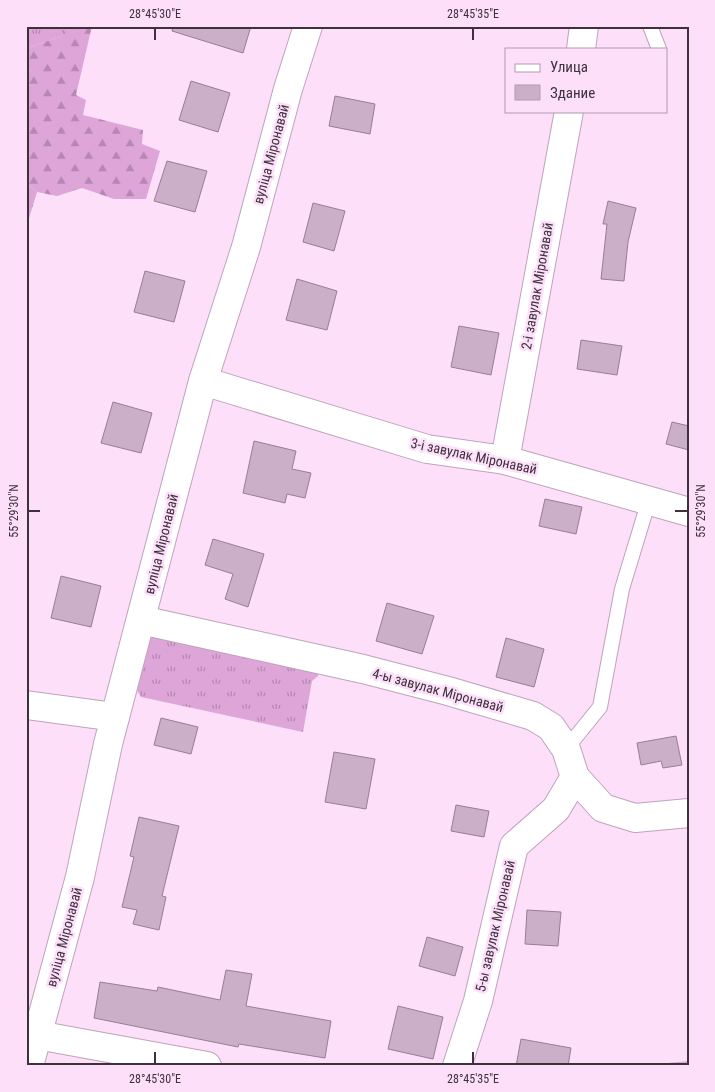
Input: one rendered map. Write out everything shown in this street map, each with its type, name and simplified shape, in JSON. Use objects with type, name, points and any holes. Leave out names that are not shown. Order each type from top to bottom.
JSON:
[{"type":"street","name":"вуліца Міронавай","points":[[29,1066],[80,877],[115,717],[203,381],[246,247],[288,89],[308,26]]},
{"type":"street","points":[[581,48],[584,26]]},
{"type":"street","name":"2-і завулак Міронавай","points":[[505,460],[569,112]]},
{"type":"street","name":"3-і завулак Міронавай","points":[[203,381],[427,449],[505,460],[689,512]]},
{"type":"street","name":"4-ы завулак Міронавай","points":[[141,620],[363,669],[533,716],[551,727],[566,749],[575,776],[603,808],[635,818],[689,812]]},
{"type":"street","points":[[26,705],[115,717]]},
{"type":"street","name":"5-ы завулак Міронавай","points":[[457,1066],[478,1001],[514,846],[556,809],[575,776]]},
{"type":"street","points":[[37,1035],[207,1066]]},
{"type":"lane","points":[[650,26],[660,48]]},
{"type":"lane","points":[[566,749],[600,707],[622,589],[649,500]]},
{"type":"green space","points":[[26,26],[64,26],[62,36],[30,47],[32,70],[26,72]]},
{"type":"green space","points":[[64,26],[92,26],[76,95],[86,100],[83,115],[143,130],[142,144],[160,151],[146,199],[114,199],[82,188],[57,196],[37,192],[26,183],[26,72],[32,70],[27,62],[30,47],[62,36]]},
{"type":"green space","points":[[26,183],[37,192],[26,228]]},
{"type":"green space","points":[[154,633],[319,668],[318,676],[312,681],[303,732],[141,697],[135,687],[146,638]]},
{"type":"green space","points":[[689,1061],[689,1066],[646,1066],[646,1065]]},
{"type":"building","points":[[173,26],[251,26],[243,53],[172,31]]},
{"type":"building","points":[[191,81],[230,93],[218,132],[179,120]]},
{"type":"building","points":[[335,96],[375,104],[370,134],[329,126]]},
{"type":"building","points":[[167,161],[207,171],[195,212],[154,201]]},
{"type":"building","points":[[608,201],[636,208],[628,242],[624,281],[601,279],[607,224],[603,224]]},
{"type":"building","points":[[313,203],[345,211],[334,251],[303,242]]},
{"type":"building","points":[[145,271],[185,281],[174,322],[134,312]]},
{"type":"building","points":[[297,279],[337,291],[327,330],[286,320]]},
{"type":"building","points":[[459,326],[499,333],[491,375],[451,367]]},
{"type":"building","points":[[581,340],[622,346],[617,375],[577,369]]},
{"type":"building","points":[[113,402],[152,413],[141,453],[101,443]]},
{"type":"building","points":[[672,422],[689,426],[689,450],[666,444]]},
{"type":"building","points":[[254,441],[296,451],[292,469],[311,473],[305,498],[287,494],[285,503],[243,493]]},
{"type":"building","points":[[545,499],[582,507],[576,534],[539,526]]},
{"type":"building","points":[[213,539],[264,554],[248,607],[225,599],[233,574],[205,565]]},
{"type":"building","points":[[61,576],[101,586],[91,627],[51,618]]},
{"type":"building","points":[[387,603],[434,616],[422,654],[376,641]]},
{"type":"building","points":[[506,638],[544,649],[534,687],[496,677]]},
{"type":"building","points":[[161,718],[198,727],[191,754],[154,745]]},
{"type":"building","points":[[676,736],[682,765],[663,768],[661,761],[641,765],[637,743]]},
{"type":"building","points":[[334,752],[375,759],[366,809],[325,802]]},
{"type":"building","points":[[456,805],[489,811],[484,837],[451,831]]},
{"type":"building","points":[[139,817],[179,826],[162,896],[166,897],[159,930],[133,924],[137,910],[122,907],[134,857],[130,856]]},
{"type":"building","points":[[527,910],[561,912],[558,946],[525,944]]},
{"type":"building","points":[[427,937],[463,947],[455,976],[419,966]]},
{"type":"building","points":[[226,970],[252,974],[246,1006],[331,1021],[325,1058],[239,1044],[238,1047],[94,1018],[100,982],[157,991],[158,987],[220,1000]]},
{"type":"building","points":[[398,1006],[443,1017],[433,1059],[388,1049]]},
{"type":"building","points":[[521,1039],[571,1048],[568,1066],[516,1066]]}]
